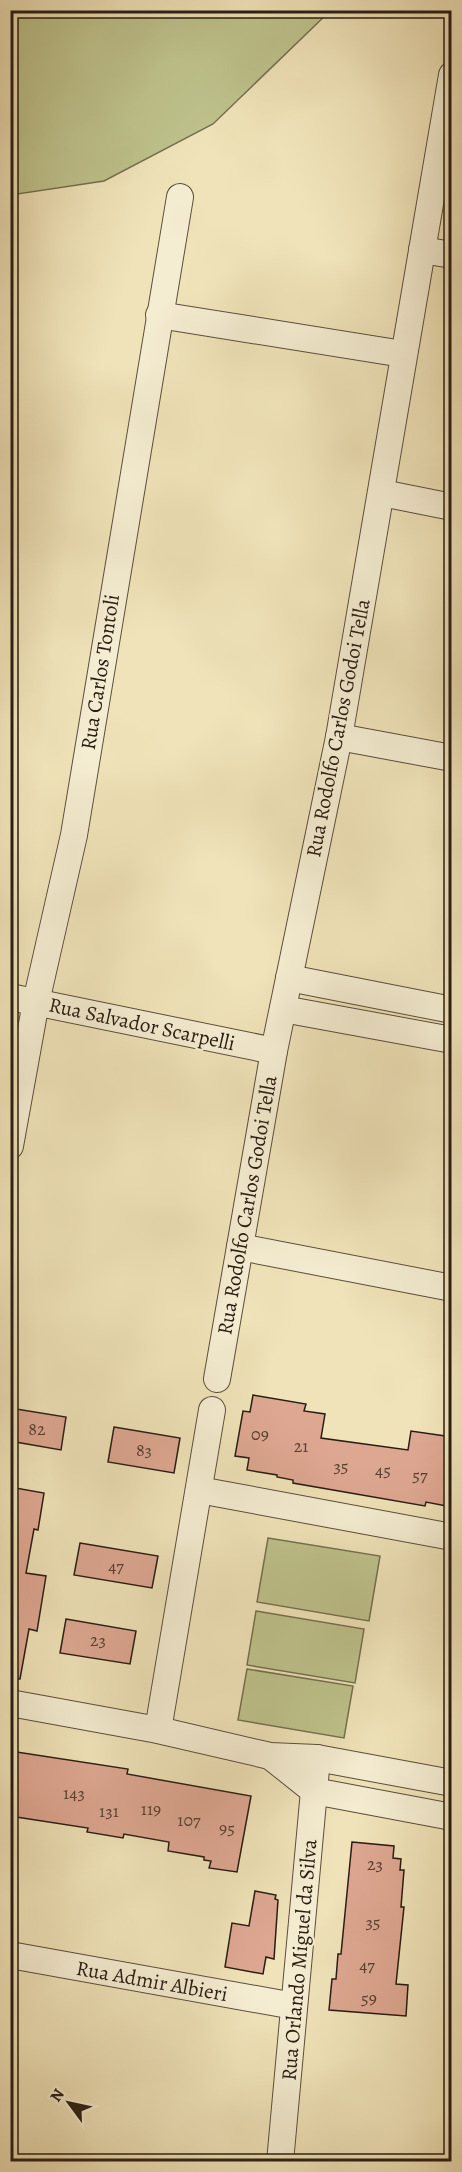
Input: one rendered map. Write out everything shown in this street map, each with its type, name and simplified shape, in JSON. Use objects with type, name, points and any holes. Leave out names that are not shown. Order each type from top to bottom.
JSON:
[{"type":"street","name":"Rua Rodolfo Carlos Godoi Tella","points":[[217,1379],[274,1051],[339,737],[452,75]]},
{"type":"street","name":"Rua Carlos Tontoli","points":[[10,1146],[36,1002],[74,836],[180,197]]},
{"type":"street","points":[[422,250],[452,255]]},
{"type":"street","points":[[159,315],[403,354]]},
{"type":"street","points":[[382,493],[452,507]]},
{"type":"street","points":[[339,737],[452,758]]},
{"type":"street","points":[[289,978],[452,1010]]},
{"type":"street","name":"Rua Salvador Scarpelli","points":[[10,997],[274,1051]]},
{"type":"street","points":[[283,1009],[452,1040]]},
{"type":"street","points":[[240,1247],[452,1288]]},
{"type":"street","points":[[158,1730],[212,1410]]},
{"type":"street","points":[[199,1490],[452,1537]]},
{"type":"street","points":[[10,1703],[158,1730],[270,1756],[317,1758],[452,1783]]},
{"type":"street","points":[[270,1756],[315,1791],[452,1817]]},
{"type":"street","name":"Rua Orlando Miguel da Silva","points":[[280,2162],[317,1758]]},
{"type":"street","name":"Rua Admir Albieri","points":[[10,1955],[294,2006]]},
{"type":"green space","points":[[11,10],[330,11],[213,124],[104,181],[11,195]]},
{"type":"green space","points":[[268,1538],[380,1556],[369,1621],[257,1602]]},
{"type":"green space","points":[[256,1611],[364,1629],[355,1683],[247,1665]]},
{"type":"green space","points":[[247,1669],[353,1686],[344,1738],[238,1720]]},
{"type":"building","points":[[253,1395],[306,1404],[304,1411],[325,1414],[321,1438],[408,1450],[411,1431],[452,1437],[452,1507],[426,1502],[425,1506],[293,1483],[293,1480],[277,1477],[277,1475],[247,1470],[249,1458],[235,1456],[243,1411],[250,1412]]},
{"type":"building","points":[[10,1408],[66,1417],[61,1450],[10,1441]]},
{"type":"building","points":[[114,1427],[180,1438],[174,1473],[108,1462]]},
{"type":"building","points":[[10,1487],[44,1493],[38,1530],[34,1529],[26,1573],[46,1576],[37,1631],[29,1629],[20,1679],[10,1678]]},
{"type":"building","points":[[80,1543],[158,1556],[152,1588],[74,1575]]},
{"type":"building","points":[[66,1619],[136,1631],[130,1664],[60,1653]]},
{"type":"building","points":[[10,1751],[128,1769],[127,1774],[251,1796],[237,1872],[209,1868],[211,1861],[204,1860],[204,1857],[168,1851],[169,1842],[124,1834],[123,1838],[87,1832],[88,1828],[10,1816]]},
{"type":"building","points":[[352,1842],[394,1846],[393,1858],[401,1859],[400,1870],[404,1870],[401,1907],[404,1907],[396,1984],[408,1985],[406,2016],[329,2010],[332,1979],[336,1979],[338,1954],[341,1954]]},
{"type":"building","points":[[255,1891],[276,1895],[275,1899],[278,1900],[274,1959],[266,1957],[263,1974],[225,1967],[232,1923],[249,1926]]}]
